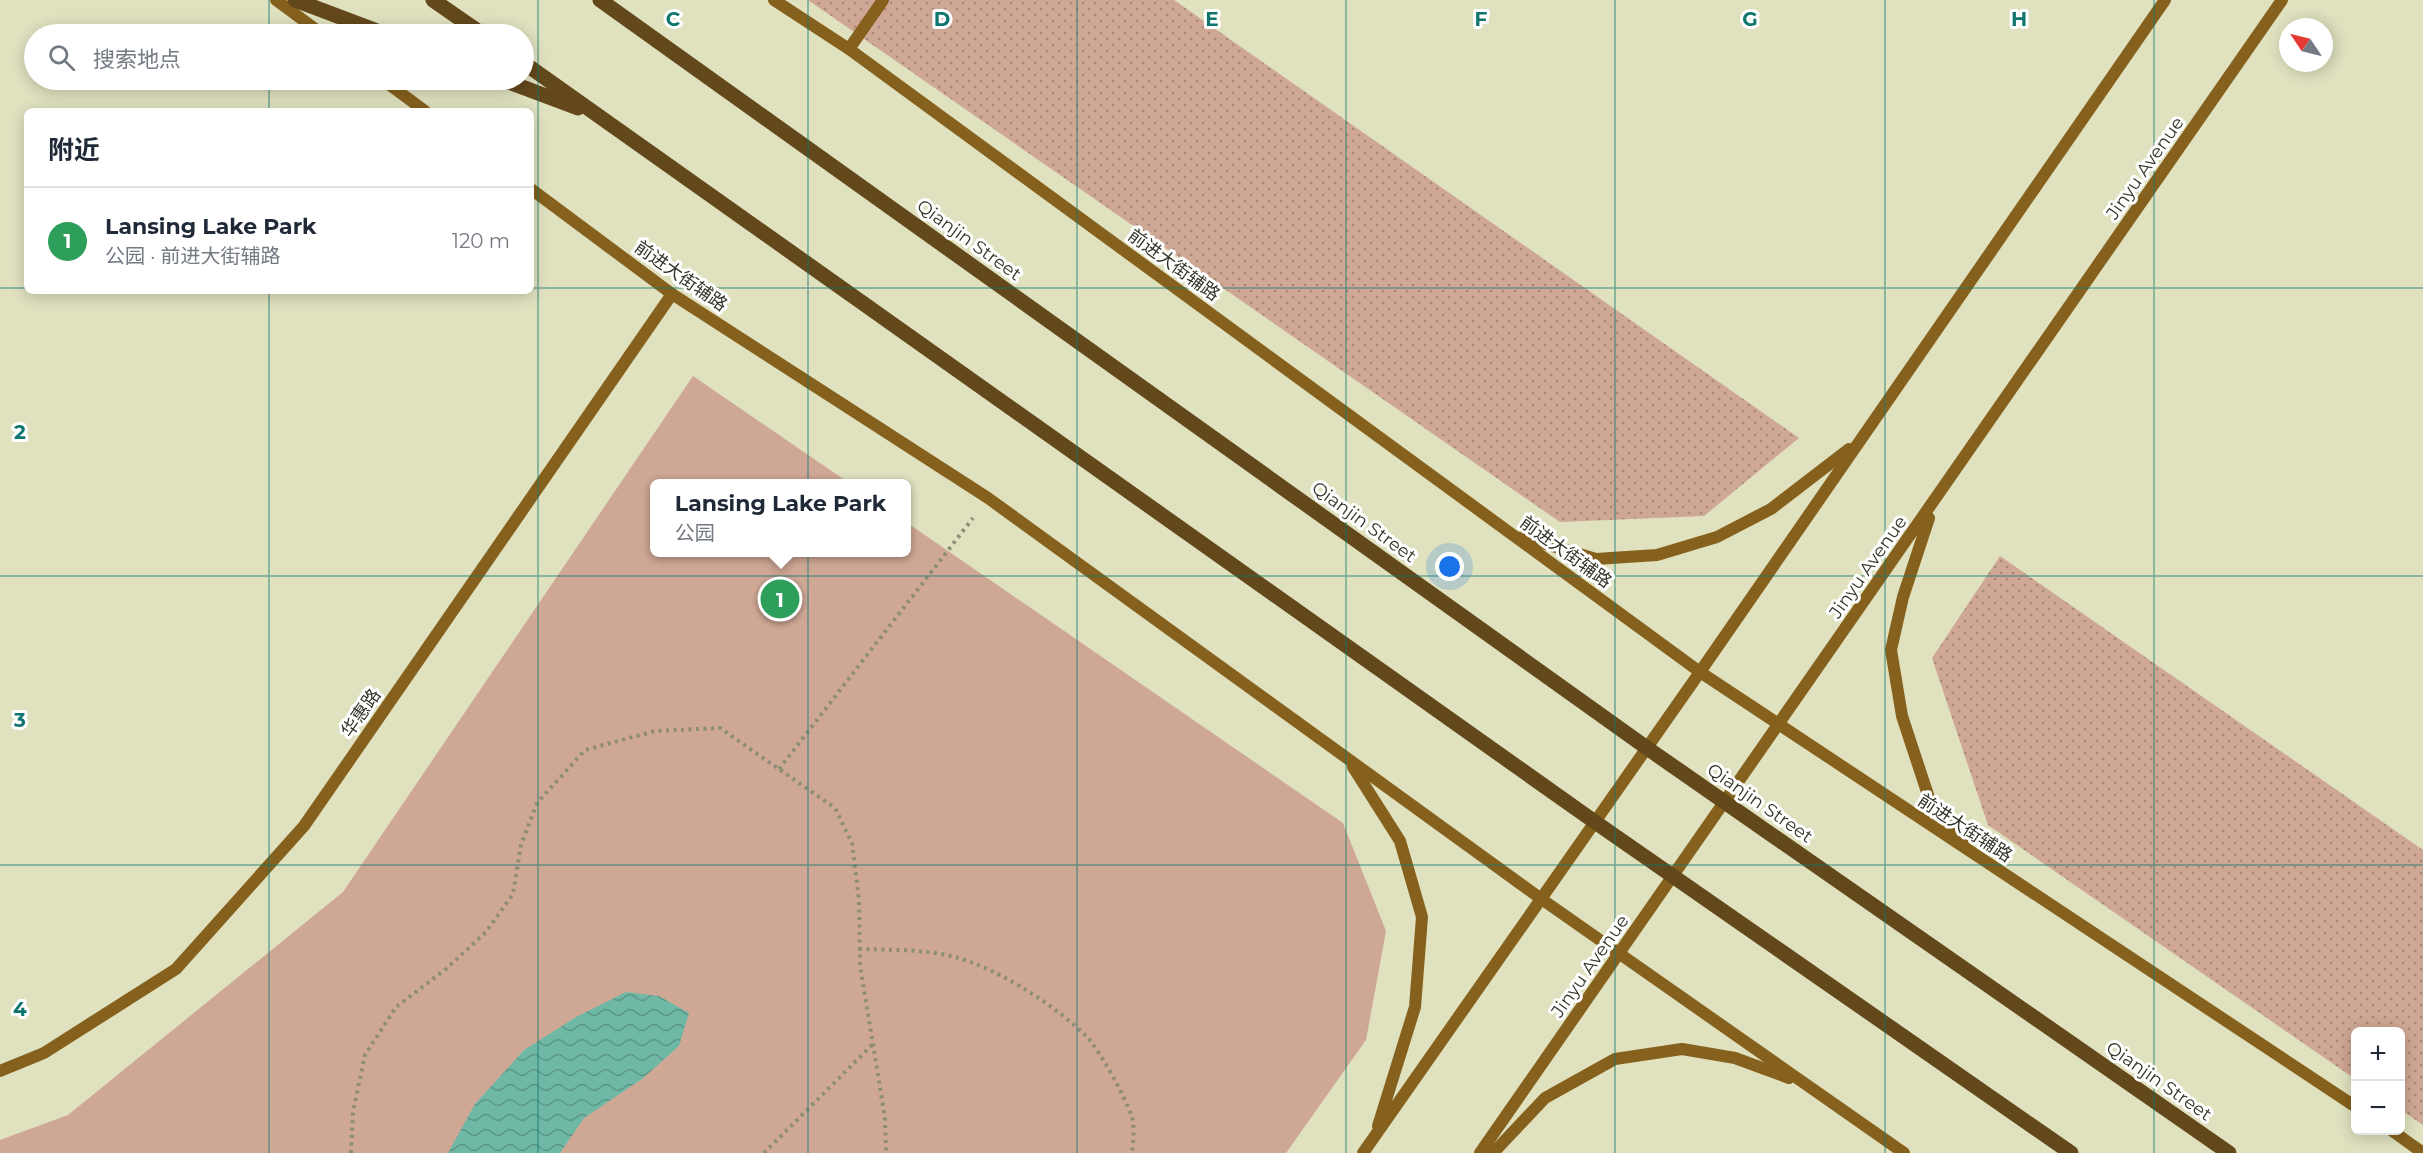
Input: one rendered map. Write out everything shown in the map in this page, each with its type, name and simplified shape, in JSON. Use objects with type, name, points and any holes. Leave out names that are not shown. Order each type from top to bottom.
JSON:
[{"type":"main road","points":[[276,0],[308,24]]},
{"type":"main road","points":[[295,0],[359,24]]},
{"type":"main road","points":[[433,0],[468,24]]},
{"type":"main road","name":"前进大街辅路","points":[[774,0],[849,49],[1700,672],[2351,1104]]},
{"type":"main road","points":[[849,49],[883,0]]},
{"type":"main road","points":[[1363,1153],[1700,672],[2165,0]]},
{"type":"main road","name":"Jinyu Avenue","points":[[1480,1153],[1726,803],[2282,0]]},
{"type":"main road","name":"Qianjin Street","points":[[605,3],[1647,748],[2229,1153]]},
{"type":"main road","points":[[534,70],[1595,822],[2071,1153]]},
{"type":"main road","points":[[397,90],[421,108]]},
{"type":"main road","points":[[529,90],[601,117]]},
{"type":"main road","name":"前进大街辅路","points":[[534,191],[672,294],[988,498],[1540,898],[1904,1153]]},
{"type":"main road","name":"华惠路","points":[[0,1071],[44,1053],[176,969],[304,826],[672,294]]},
{"type":"main road","points":[[1512,535],[1596,559],[1657,555],[1717,537],[1771,509],[1860,440]]},
{"type":"main road","points":[[1933,504],[1903,597],[1891,650],[1902,716],[1929,798],[1970,852]]},
{"type":"main road","points":[[1350,761],[1400,840],[1422,917],[1415,1007],[1374,1138]]},
{"type":"main road","points":[[1493,1153],[1545,1098],[1615,1059],[1682,1049],[1736,1058],[1806,1085]]},
{"type":"main road","points":[[2397,1135],[2423,1153]]},
{"type":"path","points":[[779,769],[988,498]]},
{"type":"path","points":[[351,1153],[353,1112],[365,1055],[396,1007],[446,969],[486,932],[513,894],[521,845],[537,803],[585,750],[655,731],[720,728],[835,808],[852,843],[859,900],[860,965],[885,1118],[886,1153]]},
{"type":"path","points":[[859,950],[899,950],[955,957],[1003,977],[1053,1007],[1089,1039],[1113,1077],[1133,1118],[1132,1153]]},
{"type":"path","points":[[764,1153],[873,1044]]},
{"type":"shaded area","points":[[808,0],[1174,0],[1799,438],[1704,516],[1560,522]]},
{"type":"shaded area","points":[[693,376],[843,479],[650,479],[650,557],[911,557],[911,525],[1343,823],[1386,931],[1366,1040],[1286,1153],[0,1153],[0,1140],[68,1115],[343,892]]},
{"type":"shaded area","points":[[2000,556],[2423,850],[2423,1125],[2405,1113],[2405,1027],[2351,1027],[2351,1076],[1988,825],[1932,658]]},
{"type":"water","points":[[626,992],[659,996],[689,1013],[679,1046],[642,1079],[584,1118],[560,1153],[448,1153],[475,1104],[524,1050],[576,1017]]},
{"type":"place","name":"Lansing Lake Park","points":[[780,599]]}]
